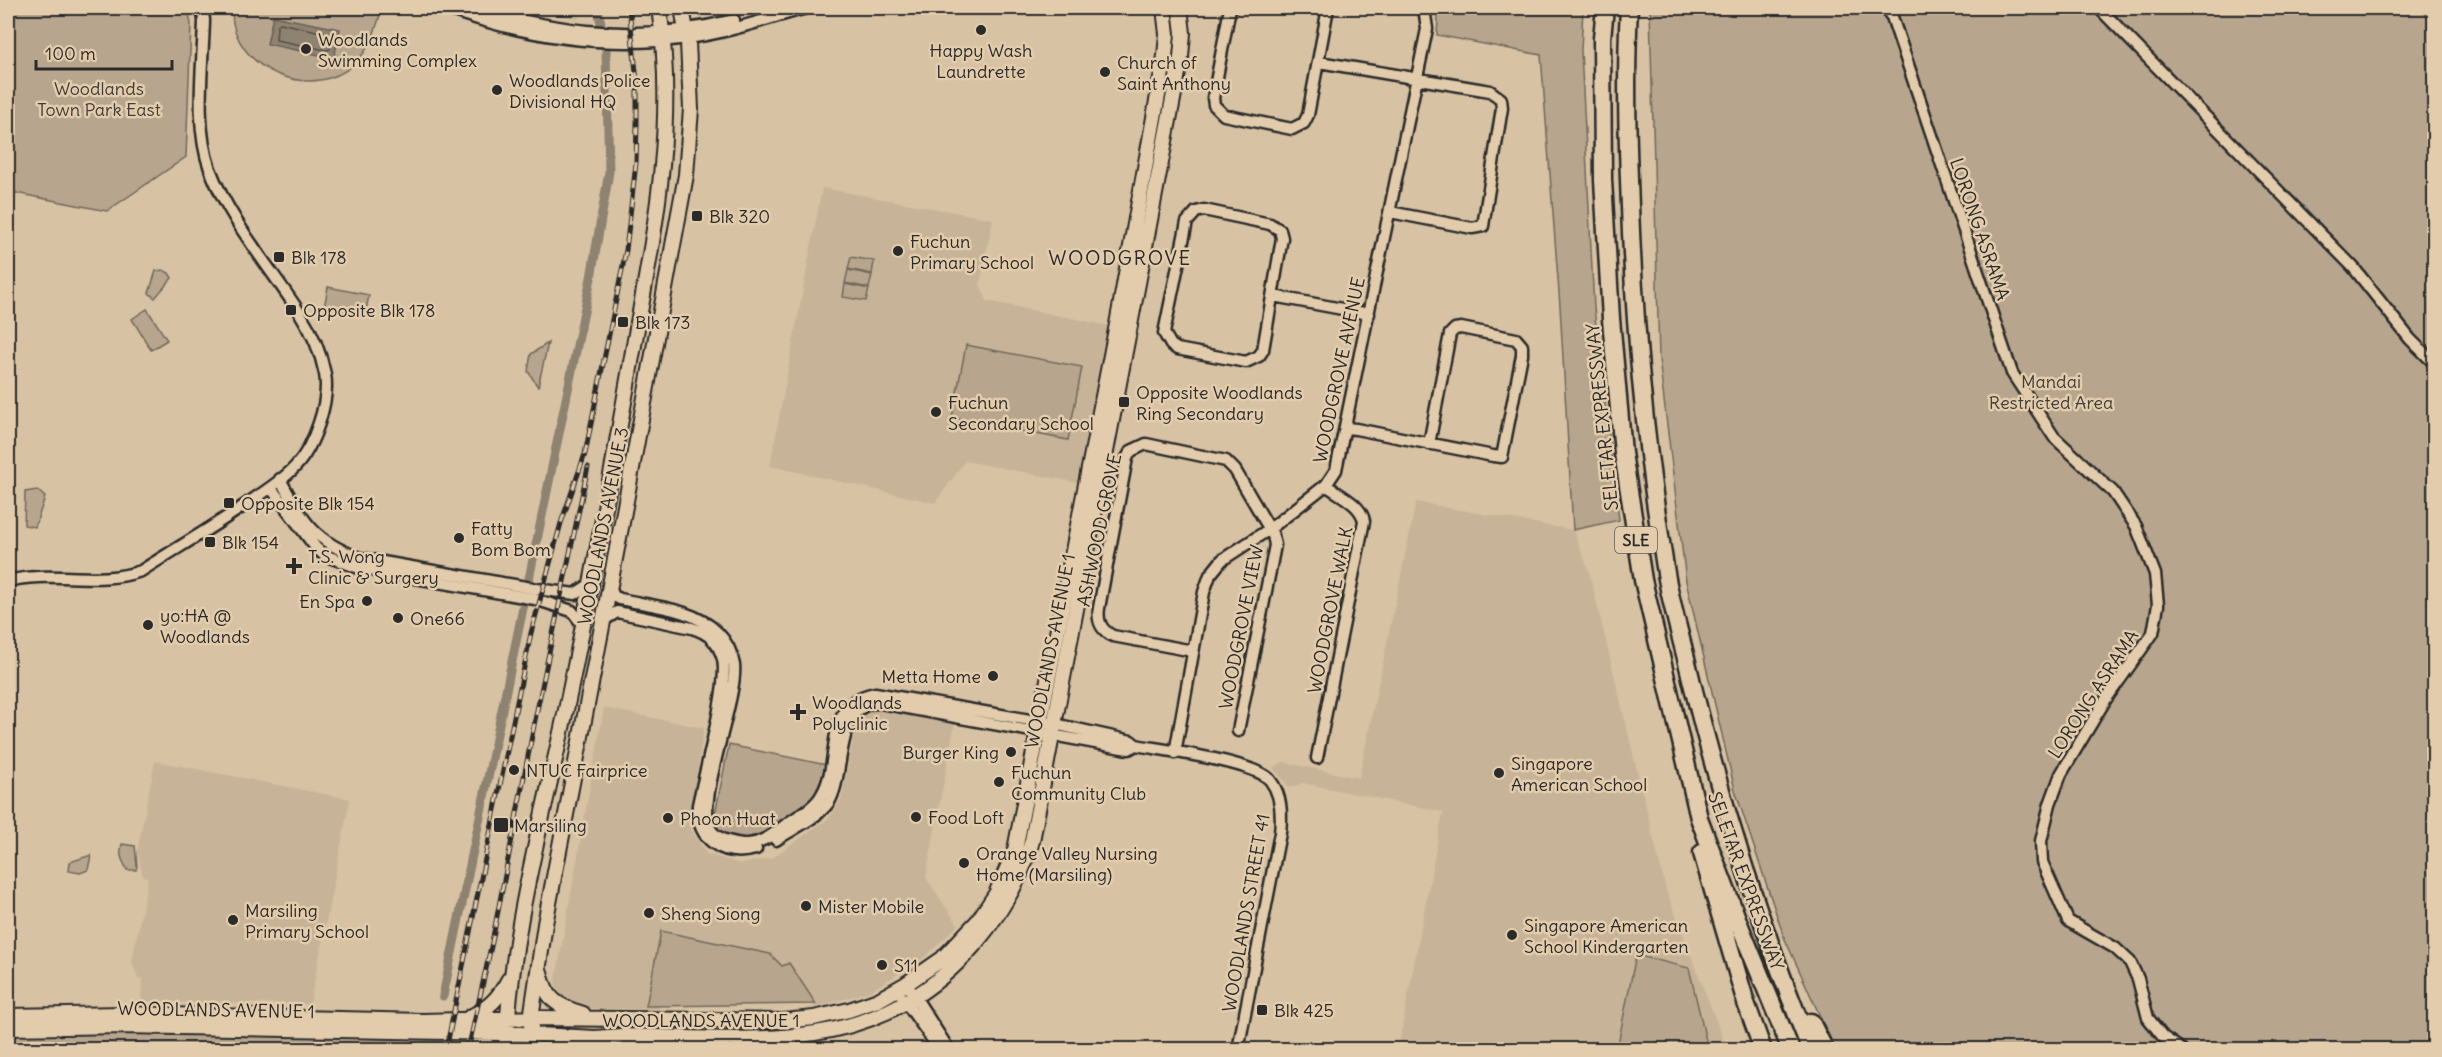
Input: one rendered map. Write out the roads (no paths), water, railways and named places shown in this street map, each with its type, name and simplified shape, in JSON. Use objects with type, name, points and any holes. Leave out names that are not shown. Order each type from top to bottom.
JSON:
[{"type":"highway","name":"SELETAR EXPRESSWAY","points":[[1605,8],[1602,38],[1603,180],[1611,319],[1623,453],[1643,580],[1671,708],[1699,818],[1791,1050]]},
{"type":"highway","name":"SELETAR EXPRESSWAY","points":[[1629,8],[1627,48],[1629,160],[1635,314],[1647,441],[1667,577],[1726,816],[1788,993],[1811,1050]]},
{"type":"highway","points":[[1699,818],[1702,854],[1746,1003],[1763,1050]]},
{"type":"highway","points":[[1788,993],[1810,1021],[1825,1050]]},
{"type":"main road","points":[[659,8],[659,38]]},
{"type":"main road","name":"WOODLANDS AVENUE 3","points":[[530,1050],[531,1018],[549,903],[604,621],[686,175],[692,109],[687,34],[682,8]]},
{"type":"main road","name":"WOODLANDS AVENUE 1","points":[[8,1016],[125,1014],[464,1027],[506,1034],[595,1038],[622,1036],[803,1038],[870,1023],[942,979],[957,965],[991,924],[1023,869],[1032,841],[1047,728],[1165,56],[1167,34],[1164,8]]},
{"type":"main road","name":"WOODLANDS AVENUE 1","points":[[8,1029],[123,1026],[464,1027],[507,1019],[531,1018],[784,1021],[840,1012],[865,1005],[901,987],[942,959],[978,921],[996,894],[1015,850],[1047,728],[1181,57],[1183,33],[1180,8]]},
{"type":"main road","name":"WOODLANDS AVENUE 3","points":[[506,1050],[513,970],[533,854],[567,704],[601,534],[656,220],[667,105],[665,56],[659,45],[659,38]]},
{"type":"main road","points":[[539,964],[544,988],[552,999],[566,1008],[598,1018]]},
{"type":"main road","points":[[490,1050],[483,1041],[464,1027],[493,1003],[513,970]]},
{"type":"main road","points":[[554,1050],[569,1043],[595,1038]]},
{"type":"street","points":[[8,581],[24,577],[106,578],[126,576],[141,571],[270,488],[295,467],[311,443],[324,400],[325,375],[311,333],[232,211],[211,170],[202,124],[204,20],[202,8]]},
{"type":"street","points":[[445,8],[485,22],[535,33],[659,38],[807,8]]},
{"type":"street","points":[[687,34],[783,8]]},
{"type":"street","points":[[1230,8],[1213,98],[1214,105],[1224,115],[1292,129],[1299,127],[1308,115],[1328,8]]},
{"type":"street","name":"WOODGROVE AVENUE","points":[[1175,753],[1206,583],[1215,566],[1271,528],[1326,485],[1336,470],[1417,78],[1426,29],[1424,8]]},
{"type":"street","name":"LORONG ASRAMA","points":[[1885,8],[1892,18],[2012,373],[2054,437],[2113,492],[2136,526],[2155,574],[2158,605],[2153,633],[2106,699],[2061,774],[2050,804],[2041,841],[2042,862],[2068,921],[2115,948],[2130,962],[2138,979],[2148,1018],[2163,1037],[2182,1050]]},
{"type":"street","points":[[2099,8],[2353,267],[2410,339],[2434,363]]},
{"type":"street","points":[[1319,62],[1490,91],[1501,99],[1502,108],[1483,226],[1472,228],[1390,212]]},
{"type":"street","points":[[1204,210],[1270,224],[1280,230],[1282,238],[1273,296],[1263,350],[1253,360],[1246,362],[1177,349],[1171,345],[1164,333],[1190,216],[1204,210]]},
{"type":"street","points":[[1273,296],[1369,314]]},
{"type":"street","points":[[1346,428],[1429,444],[1502,458],[1522,355],[1522,346],[1516,339],[1461,328],[1455,329],[1450,334],[1429,444]]},
{"type":"street","name":"ASHWOOD GROVE","points":[[1192,651],[1113,636],[1103,629],[1099,622],[1098,612],[1109,551],[1127,458],[1131,451],[1146,444],[1226,461],[1235,470],[1271,528]]},
{"type":"street","points":[[280,479],[306,523],[321,539],[339,550],[360,558],[508,590]]},
{"type":"street","name":"WOODGROVE WALK","points":[[1317,758],[1364,521],[1363,514],[1358,508],[1326,485]]},
{"type":"street","points":[[270,488],[316,548],[337,561],[359,568],[536,594],[575,594],[589,585]]},
{"type":"street","name":"WOODGROVE VIEW","points":[[1238,731],[1275,545],[1271,528]]},
{"type":"street","points":[[610,588],[614,596],[620,599],[698,618],[717,631],[731,654],[734,666],[732,682],[707,820],[711,830],[723,839],[741,844],[766,839],[815,803],[827,784],[841,717],[853,700],[867,694],[882,693],[1047,728]]},
{"type":"street","points":[[536,594],[572,611],[582,624]]},
{"type":"street","points":[[604,621],[617,612],[703,631],[715,641],[723,660],[723,682],[698,815],[699,825],[708,839],[731,850],[747,851],[769,844],[825,807],[834,790],[849,722],[852,715],[862,706],[880,703],[1047,728]]},
{"type":"street","name":"WOODLANDS STREET 41","points":[[1047,728],[1129,749],[1136,745],[1242,766],[1259,772],[1271,782],[1281,808],[1280,834],[1238,1050]]},
{"type":"street","points":[[901,987],[949,1050]]},
{"type":"street","points":[[911,1000],[940,1050]]},
{"type":"water","points":[[273,16],[340,29],[334,58],[267,44]]},
{"type":"waterway","points":[[443,996],[591,278],[609,172],[606,50],[598,8]]},
{"type":"waterway","points":[[346,1050],[351,1047]]},
{"type":"railway","points":[[446,1050],[531,633],[561,523],[585,454],[626,250],[636,163],[637,124],[637,81],[629,8]]},
{"type":"railway","points":[[468,1050],[588,467]]},
{"type":"place","name":"Happy Wash Laundrette","points":[[981,30]]},
{"type":"place","name":"Woodlands Swimming Complex","points":[[306,49]]},
{"type":"place","name":"Church of Saint Anthony","points":[[1105,72]]},
{"type":"place","name":"Woodlands Police Divisional HQ","points":[[497,90]]},
{"type":"place","name":"Blk 320","points":[[697,216]]},
{"type":"place","name":"Fuchun Primary School","points":[[898,251]]},
{"type":"place","name":"Blk 178","points":[[279,257]]},
{"type":"place","name":"Opposite Blk 178","points":[[291,310]]},
{"type":"place","name":"Blk 173","points":[[623,322]]},
{"type":"place","name":"Opposite Woodlands Ring Secondary","points":[[1124,402]]},
{"type":"place","name":"Fuchun Secondary School","points":[[936,412]]},
{"type":"place","name":"Opposite Blk 154","points":[[229,503]]},
{"type":"place","name":"Fatty Bom Bom","points":[[459,538]]},
{"type":"place","name":"Blk 154","points":[[210,542]]},
{"type":"place","name":"T.S. Wong Clinic & Surgery","points":[[294,566]]},
{"type":"place","name":"En Spa","points":[[367,601]]},
{"type":"place","name":"One66","points":[[398,618]]},
{"type":"place","name":"yo:HA @ Woodlands","points":[[148,625]]},
{"type":"place","name":"Metta Home","points":[[993,676]]},
{"type":"place","name":"Woodlands Polyclinic","points":[[798,712]]},
{"type":"place","name":"Burger King","points":[[1011,752]]},
{"type":"place","name":"NTUC Fairprice","points":[[514,770]]},
{"type":"place","name":"Singapore American School","points":[[1499,773]]},
{"type":"place","name":"Fuchun Community Club","points":[[999,782]]},
{"type":"place","name":"Food Loft","points":[[916,817]]},
{"type":"place","name":"Phoon Huat","points":[[668,818]]},
{"type":"place","name":"Marsiling","points":[[501,825]]},
{"type":"place","name":"Orange Valley Nursing Home (Marsiling)","points":[[964,863]]},
{"type":"place","name":"Mister Mobile","points":[[806,906]]},
{"type":"place","name":"Sheng Siong","points":[[649,913]]},
{"type":"place","name":"Marsiling Primary School","points":[[233,920]]},
{"type":"place","name":"Singapore American School Kindergarten","points":[[1512,935]]},
{"type":"place","name":"S11","points":[[882,965]]},
{"type":"place","name":"Blk 425","points":[[1262,1010]]},
{"type":"district","name":"WOODGROVE","points":[[1120,257]]},
{"type":"park label","name":"Woodlands Town Park East","points":[[99,98]]},
{"type":"park label","name":"Mandai Restricted Area","points":[[2051,391]]}]
